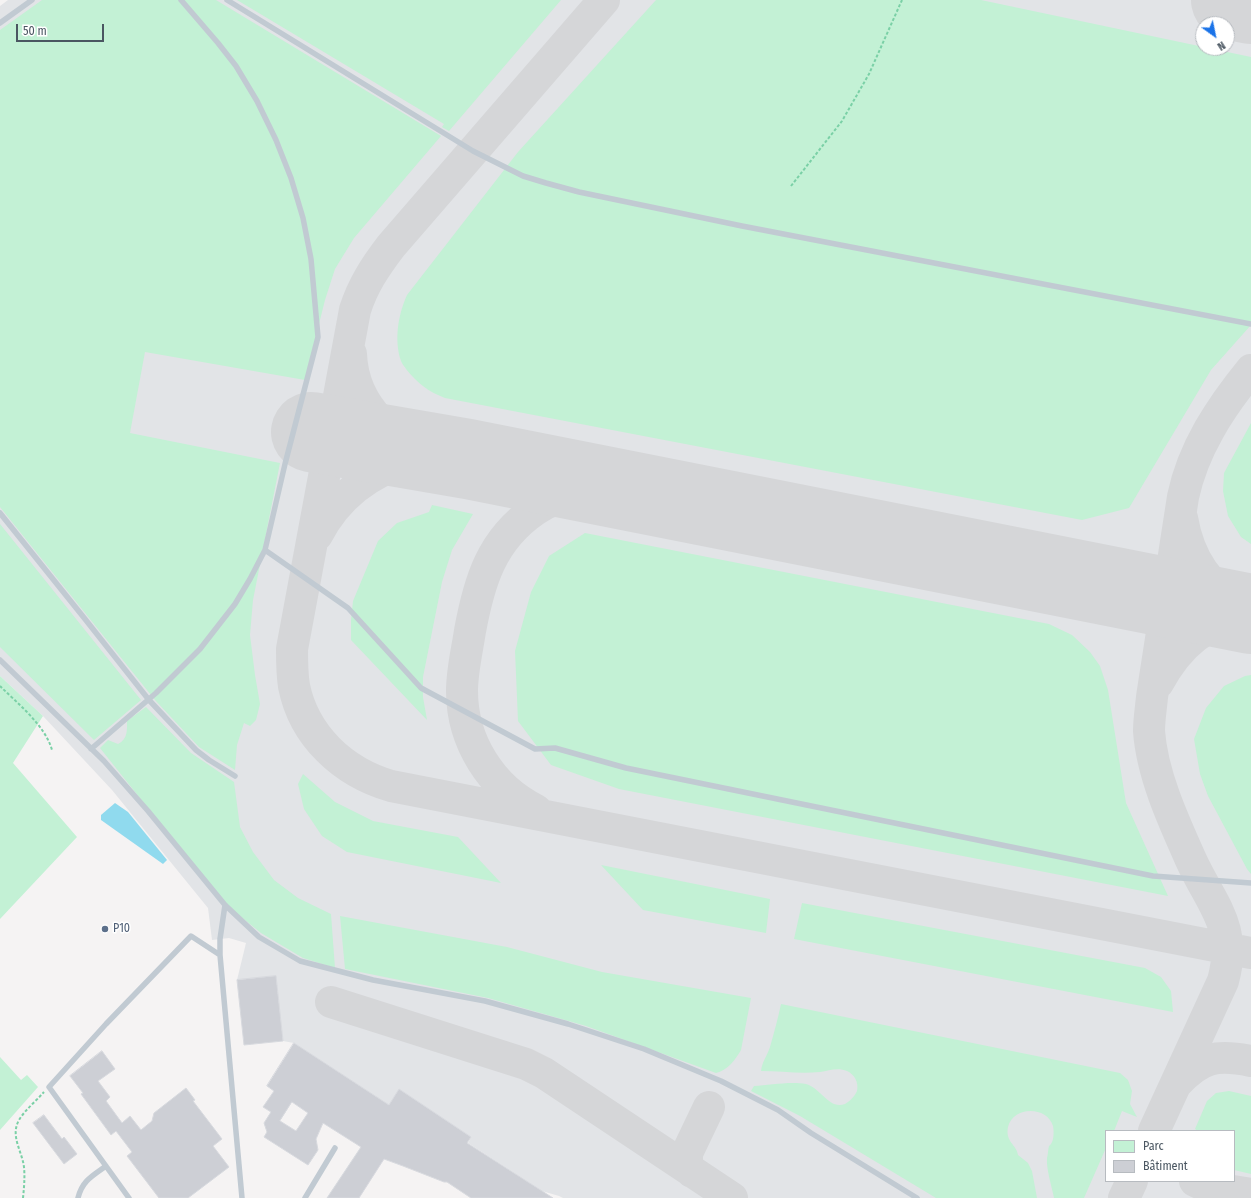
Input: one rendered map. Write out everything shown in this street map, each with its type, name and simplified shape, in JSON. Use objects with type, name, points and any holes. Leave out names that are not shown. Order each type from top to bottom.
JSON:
[{"type":"lane","points":[[0,23],[32,0]]},
{"type":"lane","points":[[91,749],[149,700],[200,649],[235,604],[266,550],[285,464],[318,337],[311,259],[303,218],[291,178],[276,140],[257,101],[236,66],[201,22],[181,0]]},
{"type":"lane","points":[[227,0],[473,151],[523,176],[579,192],[742,226],[1251,324]]},
{"type":"lane","points":[[0,513],[149,700],[196,750],[234,776]]},
{"type":"lane","points":[[266,550],[348,608],[421,688],[535,749],[555,748],[626,768],[1153,876],[1251,883]]},
{"type":"lane","points":[[0,660],[91,749],[148,811],[226,905],[259,937],[300,961],[373,980],[485,1001],[568,1024],[644,1049],[721,1081],[778,1110],[811,1133],[917,1198]]},
{"type":"lane","points":[[226,905],[220,940],[220,955],[242,1198]]},
{"type":"lane","points":[[129,1198],[49,1087],[106,1024],[191,936],[220,955]]},
{"type":"lane","points":[[305,1198],[335,1148]]},
{"type":"lane","points":[[78,1198],[80,1189],[86,1181],[106,1166]]},
{"type":"path","points":[[791,186],[842,121],[869,74],[902,0]]},
{"type":"path","points":[[0,686],[44,731],[52,750]]},
{"type":"path","points":[[23,1198],[25,1182],[24,1168],[22,1156],[16,1142],[16,1126],[20,1118],[49,1087]]},
{"type":"shaded area","points":[[8,0],[1251,0],[1251,1198],[563,1198],[542,1191],[468,1143],[471,1137],[399,1089],[389,1105],[294,1043],[283,1041],[276,977],[237,980],[246,943],[229,938],[212,940],[208,908],[112,790],[43,716],[0,676],[0,6]]},
{"type":"green space","points":[[42,0],[216,0],[441,136],[354,238],[335,269],[325,300],[305,380],[145,352],[130,433],[280,463],[253,600],[250,635],[260,704],[256,720],[250,726],[244,723],[237,745],[235,770],[199,747],[155,700],[0,507],[0,30]]},
{"type":"green space","points":[[237,0],[561,0],[449,131],[442,127],[444,124]]},
{"type":"green space","points":[[656,0],[981,0],[1195,45],[1195,56],[1235,56],[1235,54],[1251,57],[1251,325],[1211,370],[1129,508],[1082,520],[445,398],[419,383],[401,362],[397,336],[401,311],[407,295],[518,152]]},
{"type":"green space","points":[[1251,423],[1251,544],[1241,537],[1228,516],[1223,491],[1224,473]]},
{"type":"green space","points":[[432,505],[473,514],[452,550],[442,582],[423,677],[423,697],[427,720],[351,640],[351,620],[353,601],[378,541],[397,523],[429,512]]},
{"type":"green space","points":[[0,524],[141,700],[94,740],[0,647]]},
{"type":"green space","points":[[585,533],[1049,624],[1072,635],[1090,652],[1100,666],[1108,690],[1126,803],[1168,896],[619,789],[551,765],[518,721],[515,651],[531,592],[549,556]]},
{"type":"green space","points":[[1251,675],[1251,874],[1208,796],[1200,774],[1194,739],[1206,708],[1224,686],[1245,676]]},
{"type":"green space","points":[[0,676],[43,716],[13,763],[77,837],[0,919]]},
{"type":"green space","points":[[146,707],[191,753],[234,782],[240,827],[253,852],[274,880],[298,898],[331,914],[335,968],[303,958],[261,933],[230,908],[100,748],[108,740],[118,744],[124,740],[127,721]]},
{"type":"green space","points":[[303,774],[335,802],[373,821],[458,837],[501,883],[347,852],[322,836],[304,809],[298,784]]},
{"type":"green space","points":[[601,865],[770,899],[766,933],[643,910]]},
{"type":"green space","points":[[802,903],[1145,968],[1161,977],[1171,991],[1173,1012],[794,939]]},
{"type":"green space","points":[[340,916],[507,947],[602,972],[751,998],[741,1050],[734,1061],[724,1070],[716,1073],[586,1026],[488,998],[345,969]]},
{"type":"green space","points":[[781,1004],[1120,1073],[1128,1080],[1132,1091],[1130,1104],[1137,1117],[1122,1111],[1114,1130],[1105,1130],[1105,1150],[1084,1198],[1054,1198],[1047,1162],[1049,1146],[1052,1142],[1054,1133],[1053,1126],[1050,1119],[1044,1115],[1030,1111],[1016,1115],[1011,1120],[1008,1127],[1008,1136],[1018,1155],[1028,1163],[1032,1171],[1037,1198],[936,1198],[800,1116],[751,1091],[754,1086],[800,1083],[811,1086],[834,1104],[839,1105],[845,1104],[849,1101],[854,1097],[857,1091],[857,1084],[854,1076],[850,1072],[843,1070],[836,1069],[805,1073],[761,1071],[776,1026]]},
{"type":"green space","points":[[0,1057],[21,1080],[27,1075],[38,1087],[0,1130]]},
{"type":"green space","points":[[1229,1091],[1251,1096],[1251,1174],[1235,1170],[1235,1130],[1195,1129],[1207,1101],[1216,1093]]},
{"type":"water","points":[[115,803],[128,812],[167,860],[163,864],[101,820],[101,815]]},
{"type":"building","points":[[276,976],[283,1041],[244,1045],[237,980]]},
{"type":"building","points":[[294,1043],[389,1105],[399,1089],[471,1137],[467,1143],[553,1198],[471,1198],[447,1182],[384,1159],[359,1198],[327,1198],[361,1147],[323,1123],[316,1139],[318,1150],[308,1165],[264,1137],[267,1132],[264,1123],[271,1112],[263,1107],[274,1091],[267,1086]],"holes":[[[292,1102],[308,1113],[296,1131],[280,1121]]]},
{"type":"building","points":[[102,1051],[115,1069],[98,1081],[110,1097],[106,1101],[122,1123],[130,1116],[141,1130],[152,1121],[154,1113],[186,1088],[195,1100],[193,1101],[222,1139],[213,1146],[229,1167],[188,1198],[159,1198],[127,1156],[132,1152],[116,1131],[111,1135],[81,1094],[83,1093],[70,1076]]},
{"type":"building","points":[[44,1115],[62,1139],[64,1137],[77,1154],[64,1164],[33,1123]]},
{"type":"taxiway","points":[[604,0],[391,246],[370,276],[358,301],[355,310],[292,649],[294,686],[299,704],[316,736],[328,750],[357,772],[373,780],[391,786],[1251,953]]},
{"type":"taxiway","points":[[351,354],[354,373],[360,391],[368,407],[380,421],[394,433],[410,443],[445,455]]},
{"type":"taxiway","points":[[1154,1130],[1223,981],[1227,962],[1227,945],[1225,931],[1220,917],[1191,860],[1164,797],[1154,764],[1149,731],[1152,697],[1183,497],[1193,462],[1218,414],[1251,370]]},
{"type":"taxiway","points":[[317,535],[334,509],[344,498],[355,488],[381,472],[410,461],[431,459],[468,459]]},
{"type":"taxiway","points":[[536,810],[520,801],[505,789],[493,776],[482,761],[467,728],[463,710],[463,676],[474,613],[483,579],[489,563],[497,549],[508,535],[520,522],[535,510],[548,503],[560,497],[587,492],[643,494]]},
{"type":"taxiway","points":[[1182,518],[1190,548],[1204,573],[1224,594],[1251,609]]},
{"type":"taxiway","points":[[1158,683],[1175,657],[1184,646],[1195,637],[1220,623],[1251,617]]},
{"type":"taxiway","points":[[331,1002],[526,1064],[544,1073],[732,1198]]},
{"type":"taxiway","points":[[1177,1083],[1194,1068],[1210,1060],[1228,1058],[1251,1061]]},
{"type":"taxiway","points":[[692,1172],[687,1164],[687,1153],[709,1107]]},
{"type":"taxiway","points":[[1124,1198],[1132,1182]]},
{"type":"taxiway","points":[[1197,1182],[1208,1187],[1251,1194]]},
{"type":"runway","points":[[1231,0],[1251,4]]},
{"type":"runway","points":[[311,432],[468,459],[1251,614]]},
{"type":"place","name":"P10","points":[[105,929]]}]
